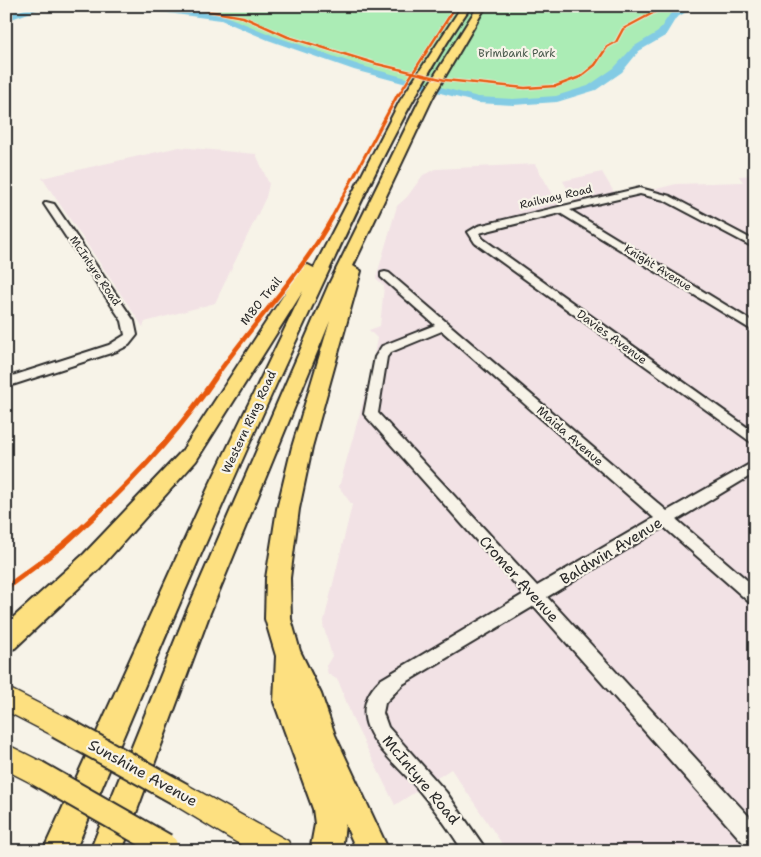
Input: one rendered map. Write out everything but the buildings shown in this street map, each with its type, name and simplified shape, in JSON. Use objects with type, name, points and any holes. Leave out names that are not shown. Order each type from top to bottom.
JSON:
[{"type":"highway","name":"Western Ring Road","points":[[58,851],[250,419],[338,244],[373,164],[414,90],[466,8]]},
{"type":"highway","name":"Western Ring Road","points":[[106,851],[206,595],[311,342],[338,244],[480,8]]},
{"type":"highway","points":[[12,632],[92,561],[189,456],[338,244]]},
{"type":"highway","points":[[338,244],[349,286],[302,447],[288,509],[278,578],[278,619],[287,653],[307,694],[322,739],[373,851]]},
{"type":"highway","points":[[287,653],[288,702],[328,809],[330,824],[326,851]]},
{"type":"main road","name":"Sunshine Avenue","points":[[6,698],[182,795],[278,851]]},
{"type":"main road","points":[[6,756],[169,848]]},
{"type":"street","name":"Railway Road","points":[[473,232],[482,228],[631,192],[645,191],[667,198],[755,245]]},
{"type":"street","name":"McIntyre Road","points":[[6,383],[113,348],[128,340],[131,333],[130,324],[49,204]]},
{"type":"street","name":"Knight Avenue","points":[[561,209],[755,328]]},
{"type":"street","name":"Davies Avenue","points":[[473,232],[480,241],[755,440]]},
{"type":"street","name":"Maida Avenue","points":[[385,276],[755,597]]},
{"type":"street","name":"Cromer Avenue","points":[[443,326],[386,349],[381,357],[371,414],[755,839]]},
{"type":"street","name":"Baldwin Avenue","points":[[374,707],[380,693],[391,682],[755,466]]},
{"type":"street","name":"McIntyre Road","points":[[374,707],[376,721],[382,736],[424,780],[476,851]]},
{"type":"shaded area","points":[[179,147],[256,154],[269,184],[266,197],[215,303],[145,322],[143,327],[42,178]]},
{"type":"shaded area","points":[[535,164],[559,205],[575,202],[563,181],[602,172],[614,192],[632,188],[656,189],[676,184],[743,182],[739,176],[755,175],[755,851],[507,851],[451,769],[395,805],[353,720],[338,680],[328,674],[326,666],[332,656],[323,625],[352,505],[339,487],[370,377],[377,338],[369,330],[380,326],[384,286],[376,278],[397,206],[407,197],[423,175],[436,169]]},
{"type":"green space","name":"Brimbank Park","points":[[101,6],[457,6],[455,8],[486,11],[490,7],[510,6],[692,6],[673,16],[662,34],[636,49],[626,58],[618,70],[592,88],[557,99],[513,102],[478,100],[358,68],[271,38],[223,18],[160,9]]},
{"type":"waterway","points":[[6,18],[44,6]]},
{"type":"waterway","points":[[101,6],[160,9],[223,18],[271,38],[358,68],[478,100],[513,102],[557,99],[592,88],[618,70],[626,58],[636,49],[662,34],[673,16],[692,6]]},
{"type":"waterway","points":[[742,6],[755,9]]},
{"type":"cycle path","points":[[181,6],[243,17],[288,37],[377,64],[445,80],[525,88],[556,86],[580,77],[595,65],[607,47],[616,42],[623,29],[666,6]]},
{"type":"cycle path","name":"M80 Trail","points":[[6,588],[72,537],[151,460],[190,415],[234,350],[315,249],[403,86],[456,6]]}]
